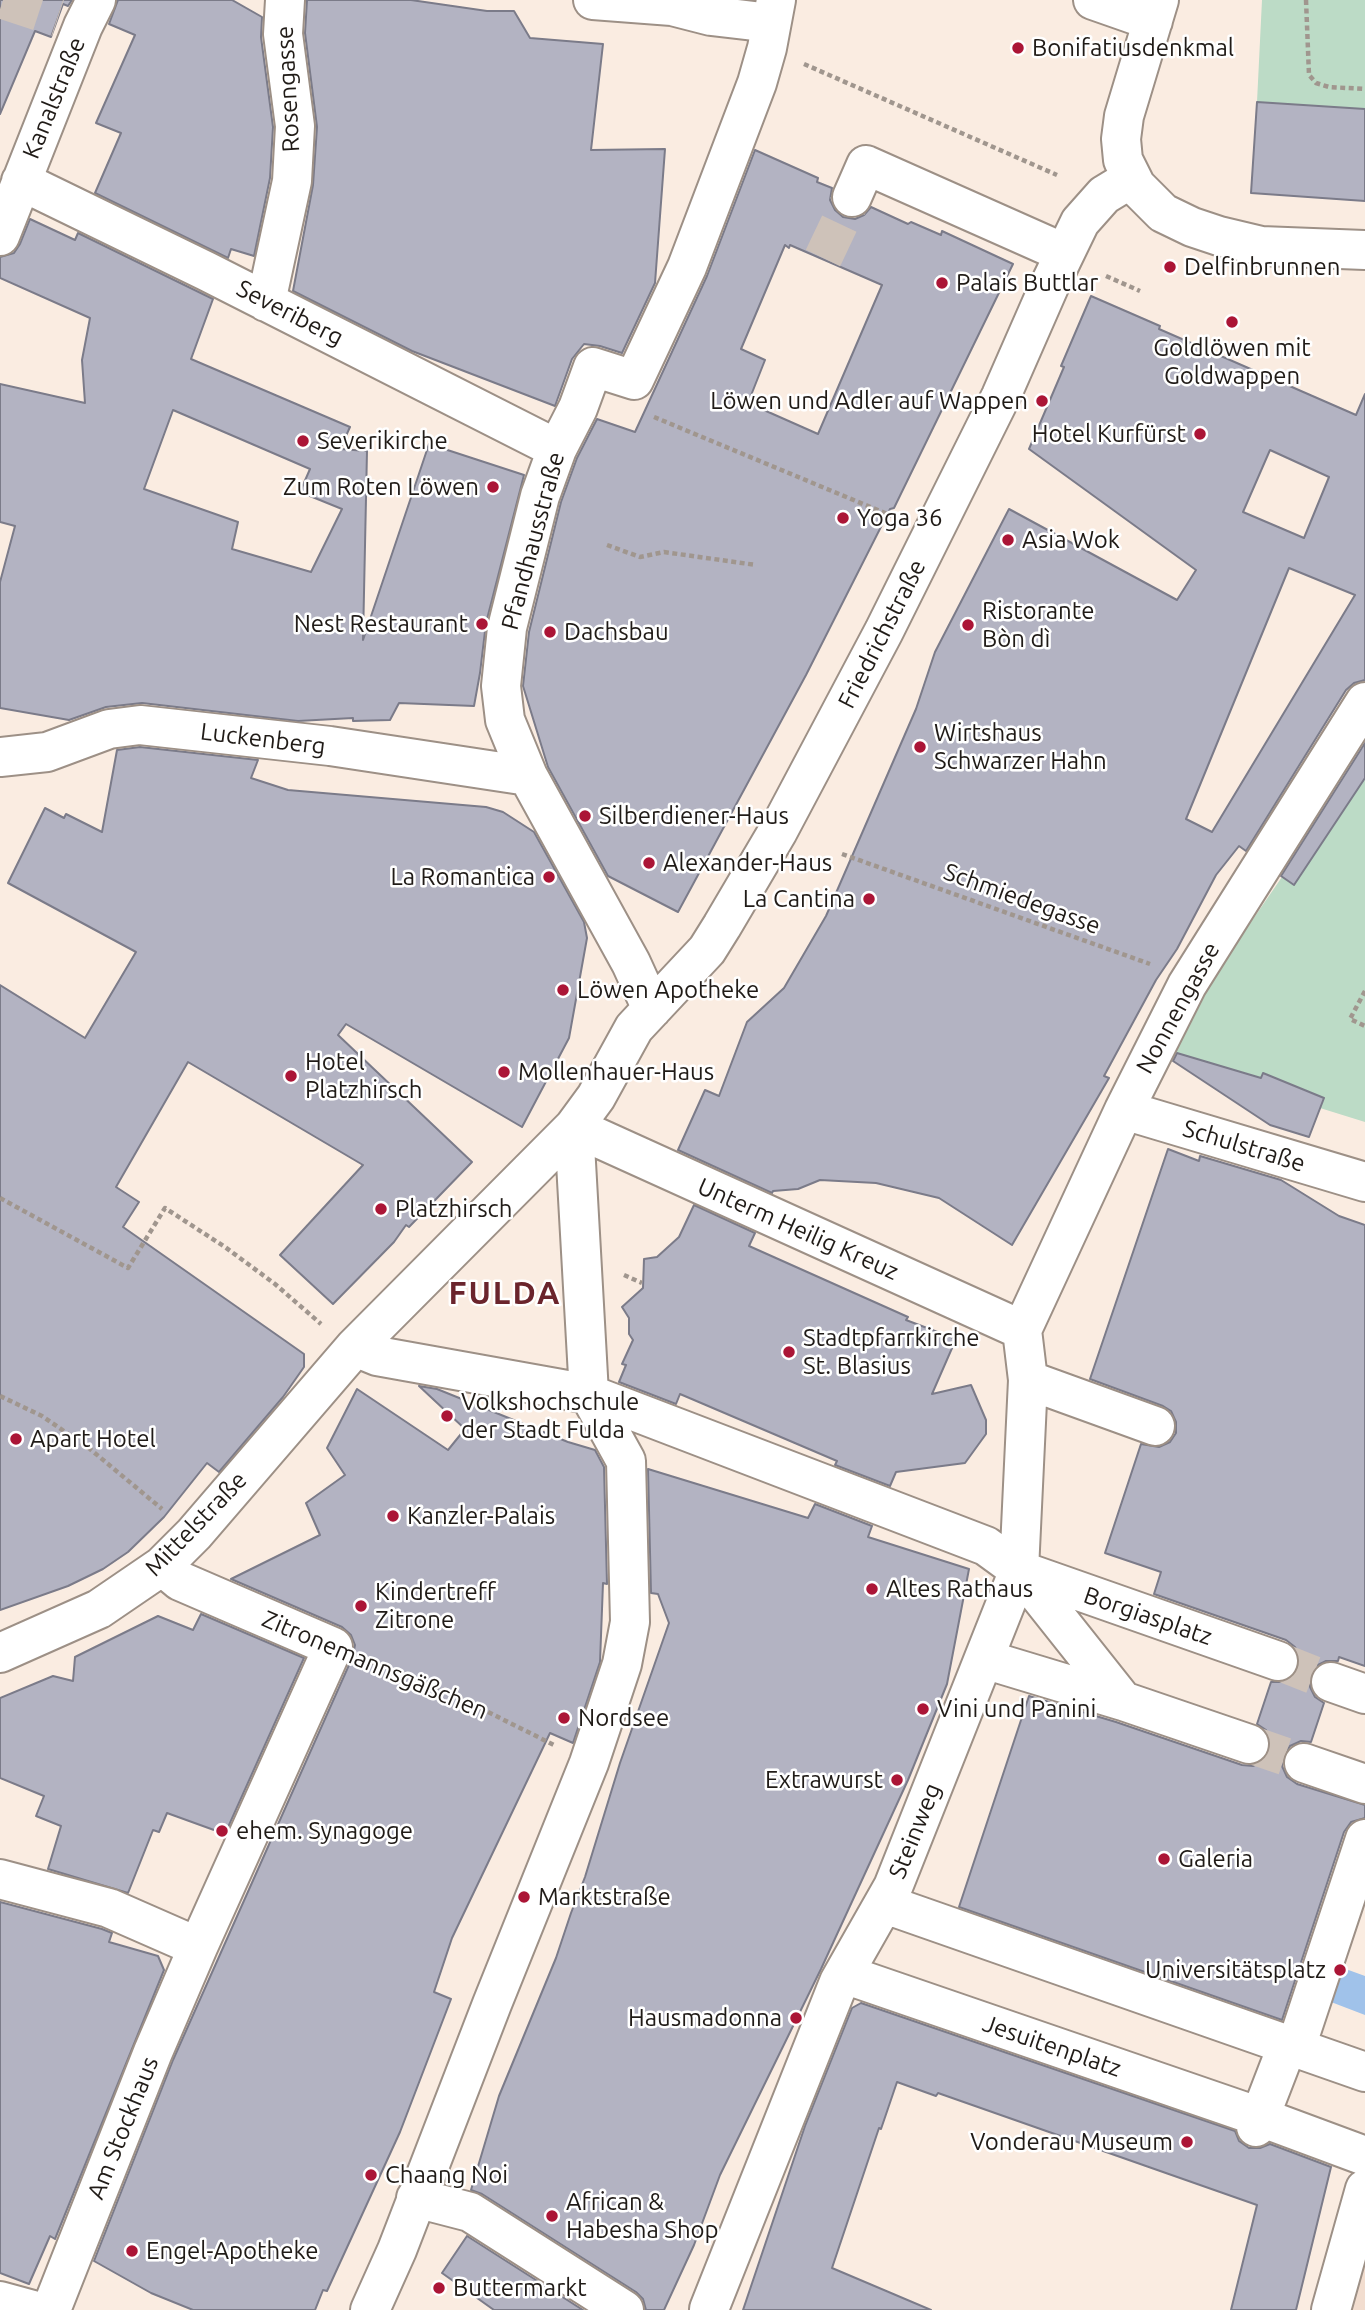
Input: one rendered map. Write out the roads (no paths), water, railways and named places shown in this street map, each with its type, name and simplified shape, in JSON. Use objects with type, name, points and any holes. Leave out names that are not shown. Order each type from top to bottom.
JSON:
[{"type":"street","name":"Rosengasse","points":[[266,302],[292,181],[295,126],[283,34],[285,0]]},
{"type":"street","points":[[593,0],[672,6],[711,16],[772,24]]},
{"type":"street","points":[[1093,0],[1156,11],[1124,116],[1121,139],[1123,160],[1147,199],[1163,213],[1192,227],[1261,246],[1365,250]]},
{"type":"street","name":"Kanalstraße","points":[[0,236],[79,15]]},
{"type":"street","name":"Pfandhausstraße","points":[[652,1009],[631,963],[528,776],[505,720],[501,686],[507,628],[540,496],[556,449],[578,408],[593,367],[634,380],[687,267],[772,24]]},
{"type":"street","points":[[852,197],[866,165],[1064,253]]},
{"type":"street","name":"Friedrichstraße","points":[[652,1009],[707,950],[778,831],[884,631],[995,409],[1080,222],[1104,195],[1132,178]]},
{"type":"street","name":"Severiberg","points":[[21,181],[556,449]]},
{"type":"street","name":"Nonnengasse","points":[[1022,1330],[1124,1110],[1187,985],[1365,702]]},
{"type":"street","name":"Luckenberg","points":[[0,757],[47,752],[109,729],[140,725],[330,746],[528,776]]},
{"type":"street","points":[[589,1394],[377,1356],[340,1337],[574,1127],[596,1097],[634,1028],[652,1009]]},
{"type":"street","name":"Schulstraße","points":[[1124,1110],[1365,1182]]},
{"type":"street","points":[[370,2310],[397,2249],[589,1763],[622,1664],[630,1622],[626,1461],[589,1394],[594,1260],[574,1127]]},
{"type":"street","name":"Unterm Heilig Kreuz","points":[[574,1127],[1022,1330]]},
{"type":"street","name":"Steinweg","points":[[710,2310],[797,2086],[844,1974],[885,1903],[1019,1570],[1028,1380],[1022,1330]]},
{"type":"street","name":"Mittelstraße","points":[[0,1653],[99,1609],[162,1566],[194,1534],[340,1337]]},
{"type":"street","points":[[1028,1380],[1155,1426]]},
{"type":"street","name":"Borgiasplatz","points":[[589,1394],[986,1546],[1019,1570],[1123,1702]]},
{"type":"street","name":"Zitronemannsgäßchen","points":[[162,1566],[180,1581],[332,1647]]},
{"type":"street","name":"Borgiasplatz","points":[[1019,1570],[1228,1632],[1278,1661]]},
{"type":"street","name":"Am Stockhaus","points":[[51,2310],[153,2052],[332,1647]]},
{"type":"street","points":[[984,1659],[1250,1744]]},
{"type":"street","points":[[1304,1763],[1365,1784]]},
{"type":"street","points":[[1258,2122],[1292,2045],[1365,1839]]},
{"type":"street","points":[[0,1879],[109,1908],[198,1947]]},
{"type":"street","points":[[885,1903],[1365,2072]]},
{"type":"street","name":"Jesuitenplatz","points":[[844,1974],[1258,2122],[1365,2156]]},
{"type":"street","points":[[1331,2310],[1365,2189]]},
{"type":"street","points":[[416,2198],[470,2213],[624,2310]]},
{"type":"street","points":[[0,2301],[33,2310]]},
{"type":"water","points":[[1343,1968],[1365,1976],[1365,2015],[1331,2002]]},
{"type":"tunnel","points":[[3,0],[58,18]]},
{"type":"tunnel","points":[[823,258],[852,197]]},
{"type":"tunnel","points":[[1278,1661],[1331,1682]]},
{"type":"tunnel","points":[[1249,1744],[1304,1763]]},
{"type":"place","name":"Bonifatiusdenkmal","points":[[1018,48]]},
{"type":"place","name":"Delfinbrunnen","points":[[1170,267]]},
{"type":"place","name":"Palais Buttlar","points":[[942,283]]},
{"type":"place","name":"Goldlöwen mit Goldwappen","points":[[1232,322]]},
{"type":"place","name":"Löwen und Adler auf Wappen","points":[[1042,401]]},
{"type":"place","name":"Hotel Kurfürst","points":[[1200,434]]},
{"type":"place","name":"Severikirche","points":[[303,441]]},
{"type":"place","name":"Zum Roten Löwen","points":[[493,487]]},
{"type":"place","name":"Yoga 36","points":[[843,518]]},
{"type":"place","name":"Asia Wok","points":[[1008,540]]},
{"type":"place","name":"Nest Restaurant","points":[[482,624]]},
{"type":"place","name":"Ristorante Bòn dì","points":[[968,625]]},
{"type":"place","name":"Dachsbau","points":[[550,632]]},
{"type":"place","name":"Wirtshaus Schwarzer Hahn","points":[[920,747]]},
{"type":"place","name":"Silberdiener-Haus","points":[[585,816]]},
{"type":"place","name":"Alexander-Haus","points":[[649,863]]},
{"type":"place","name":"La Romantica","points":[[549,877]]},
{"type":"place","name":"La Cantina","points":[[869,899]]},
{"type":"place","name":"Löwen Apotheke","points":[[563,990]]},
{"type":"place","name":"Mollenhauer-Haus","points":[[504,1072]]},
{"type":"place","name":"Hotel Platzhirsch","points":[[291,1076]]},
{"type":"place","name":"Platzhirsch","points":[[381,1209]]},
{"type":"place","name":"Stadtpfarrkirche St. Blasius","points":[[789,1352]]},
{"type":"place","name":"Volkshochschule der Stadt Fulda","points":[[447,1416]]},
{"type":"place","name":"Apart Hotel","points":[[16,1439]]},
{"type":"place","name":"Kanzler-Palais","points":[[393,1516]]},
{"type":"place","name":"Altes Rathaus","points":[[872,1589]]},
{"type":"place","name":"Kindertreff Zitrone","points":[[361,1606]]},
{"type":"place","name":"Vini und Panini","points":[[923,1709]]},
{"type":"place","name":"Nordsee","points":[[564,1718]]},
{"type":"place","name":"Extrawurst","points":[[897,1780]]},
{"type":"place","name":"ehem. Synagoge","points":[[222,1831]]},
{"type":"place","name":"Galeria","points":[[1164,1859]]},
{"type":"place","name":"Marktstraße","points":[[524,1897]]},
{"type":"place","name":"Universitätsplatz","points":[[1340,1970]]},
{"type":"place","name":"Hausmadonna","points":[[796,2018]]},
{"type":"place","name":"Vonderau Museum","points":[[1187,2142]]},
{"type":"place","name":"Chaang Noi","points":[[371,2175]]},
{"type":"place","name":"African & Habesha Shop","points":[[552,2216]]},
{"type":"place","name":"Engel-Apotheke","points":[[132,2251]]},
{"type":"place","name":"Buttermarkt","points":[[439,2288]]},
{"type":"district","name":"FULDA","points":[[505,1293]]}]
